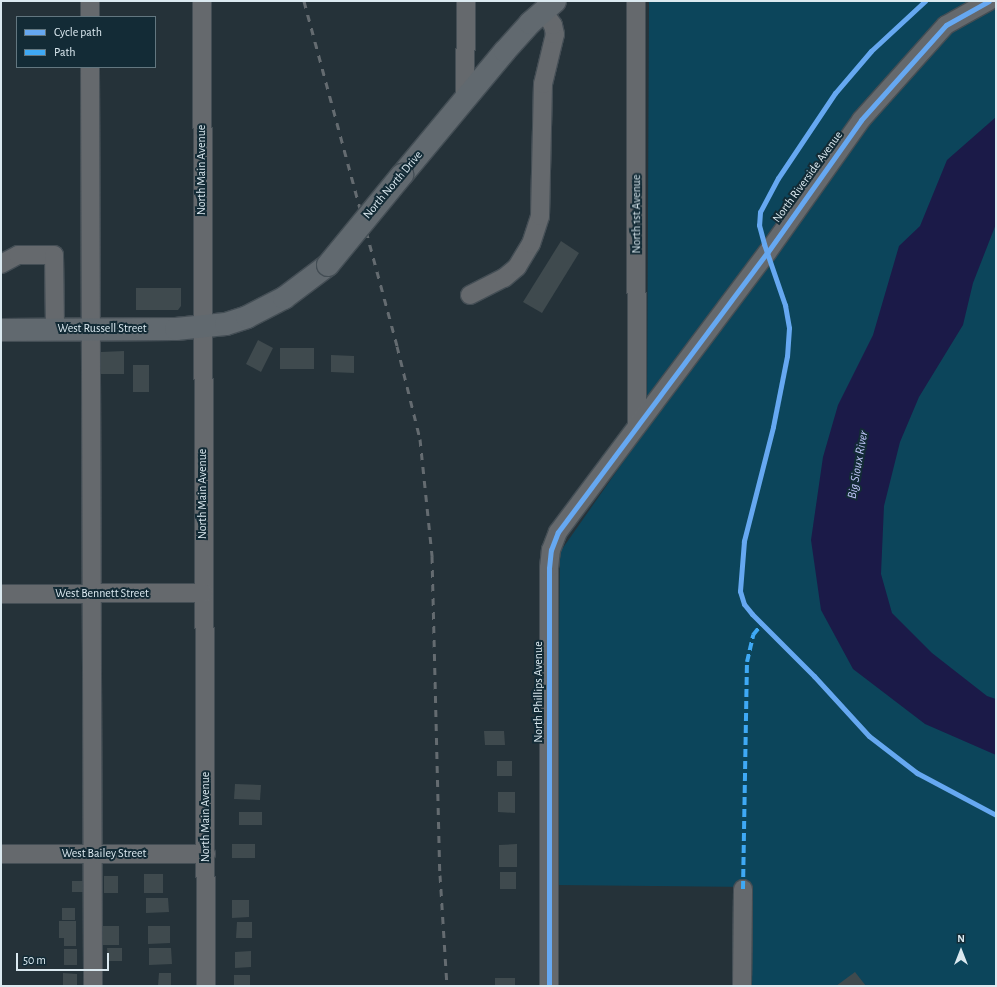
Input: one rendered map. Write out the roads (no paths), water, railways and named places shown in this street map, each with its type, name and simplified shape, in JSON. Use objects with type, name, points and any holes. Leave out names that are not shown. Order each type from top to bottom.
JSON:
[{"type":"main road","name":"North North Drive","points":[[203,328],[226,324],[269,307],[304,285],[328,264],[505,51],[549,6]]},
{"type":"main road","name":"West Russell Street","points":[[1,330],[203,328]]},
{"type":"street","points":[[90,1],[90,16]]},
{"type":"street","name":"North Main Avenue","points":[[202,1],[206,986]]},
{"type":"street","points":[[465,99],[466,1]]},
{"type":"street","name":"North 1st Avenue","points":[[636,1],[637,426]]},
{"type":"street","name":"North Riverside Avenue","points":[[637,426],[861,120],[946,25],[989,1]]},
{"type":"street","points":[[470,295],[504,278],[517,267],[531,244],[540,216],[543,84],[555,34],[549,6]]},
{"type":"street","points":[[90,68],[93,986]]},
{"type":"street","points":[[1,264],[18,255],[54,255],[55,329]]},
{"type":"street","name":"North Phillips Avenue","points":[[549,986],[549,568],[551,550],[558,532],[637,426]]},
{"type":"street","name":"West Bennett Street","points":[[1,594],[204,593]]},
{"type":"street","name":"West Bailey Street","points":[[1,854],[206,854]]},
{"type":"street","points":[[742,986],[743,889]]},
{"type":"water","name":"Big Sioux River","points":[[996,117],[996,224],[973,283],[963,325],[919,397],[900,442],[884,506],[881,574],[892,613],[932,653],[987,696],[996,699],[996,755],[925,724],[853,669],[821,610],[811,540],[823,457],[838,405],[873,335],[899,246],[920,226],[947,160]]},
{"type":"railway","points":[[304,1],[397,346],[420,439],[432,556],[440,875],[447,986]]}]
